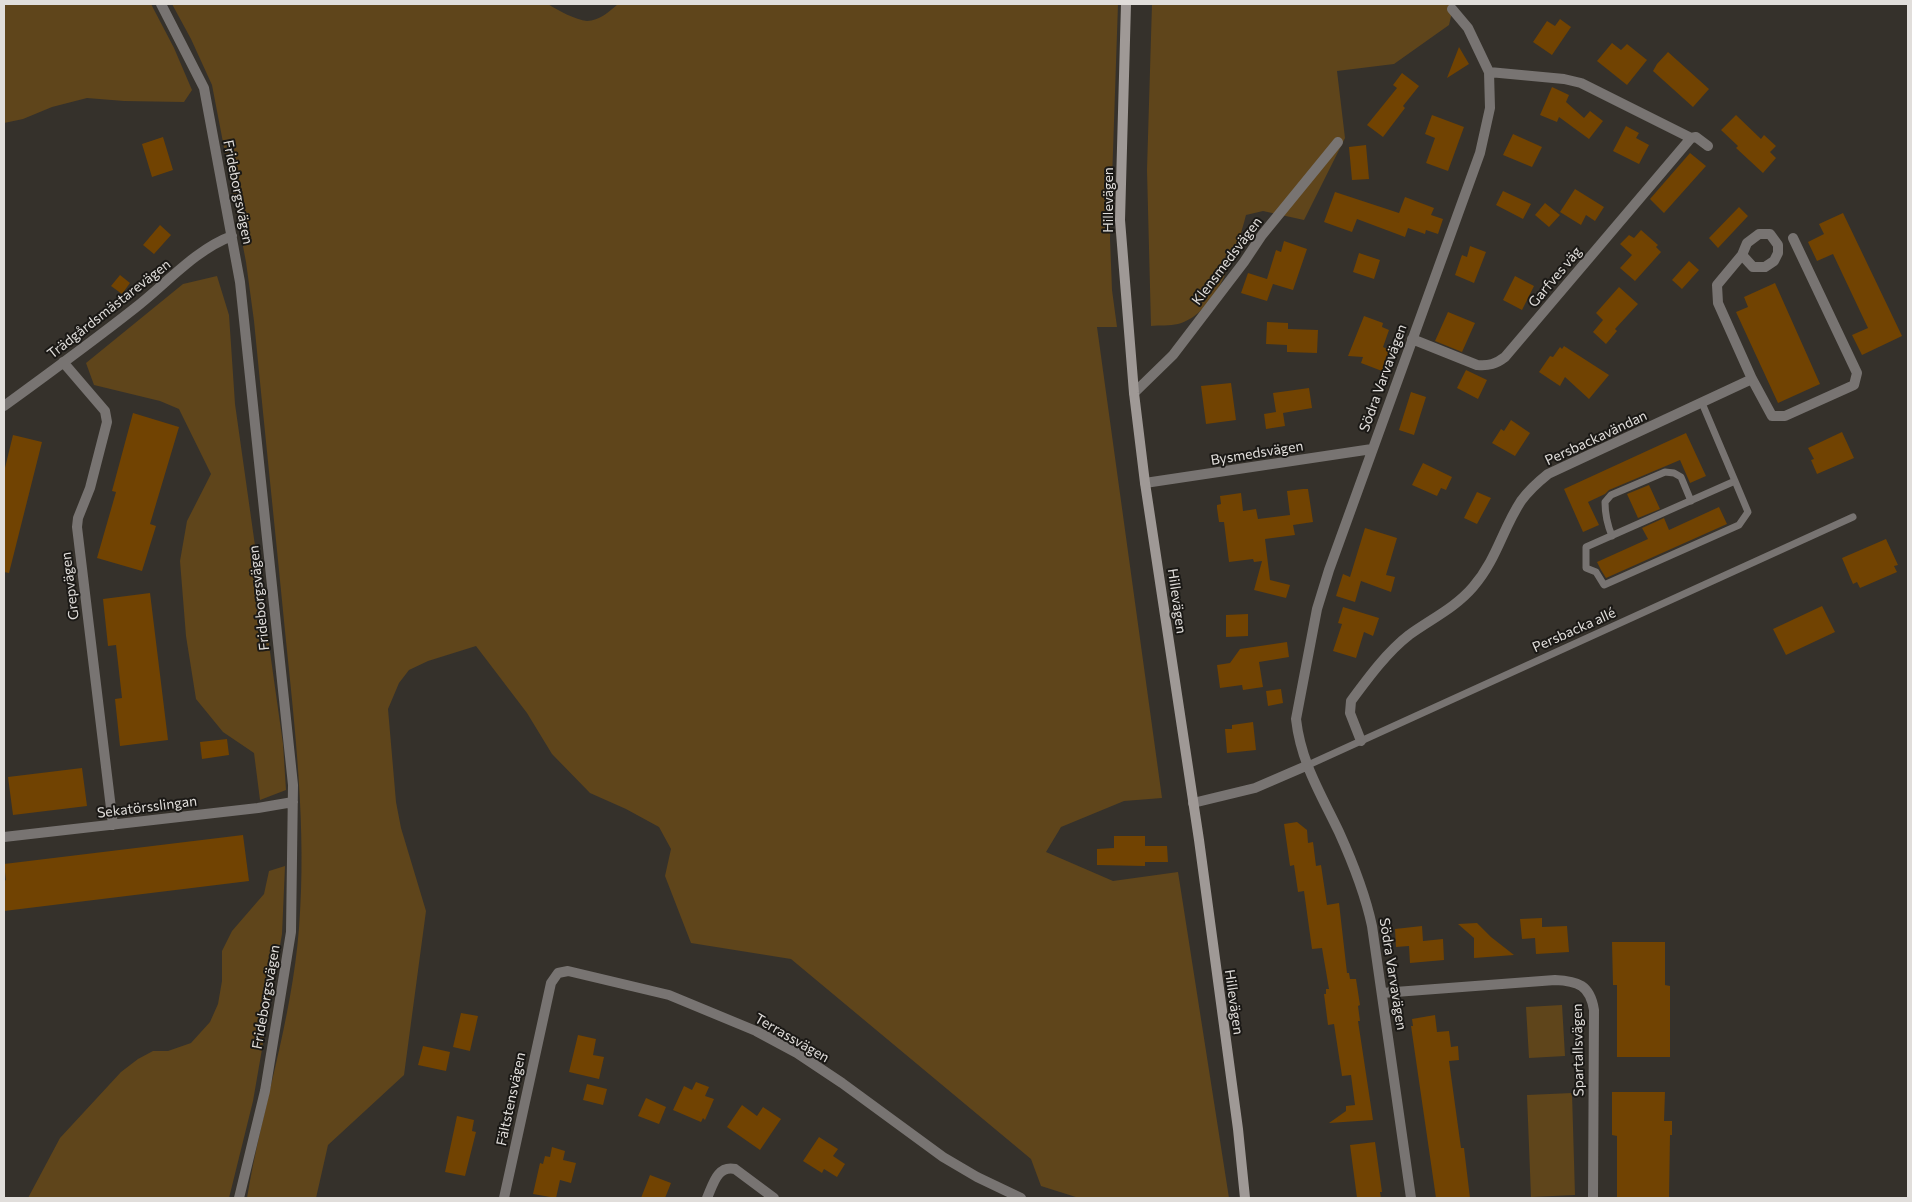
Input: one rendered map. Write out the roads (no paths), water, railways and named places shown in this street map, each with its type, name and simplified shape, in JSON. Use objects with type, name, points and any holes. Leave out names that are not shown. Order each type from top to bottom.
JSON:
[{"type":"street","name":"Frideborgsvägen","points":[[161,4],[204,88],[240,282],[293,785],[292,932],[265,1091],[239,1198]]},
{"type":"street","name":"Hillevägen","points":[[1126,4],[1120,220],[1134,393],[1145,483],[1193,803],[1238,1129],[1245,1198]]},
{"type":"street","name":"Södra Varvavägen","points":[[1411,1198],[1382,992],[1366,900],[1339,833],[1306,766],[1297,733],[1296,719],[1317,609],[1372,448],[1480,153],[1490,108],[1489,72],[1468,28],[1452,9]]},
{"type":"street","points":[[1489,72],[1580,83],[1691,138],[1696,137],[1708,146]]},
{"type":"street","name":"Garfves väg","points":[[1412,340],[1477,365],[1485,366],[1499,362],[1691,138]]},
{"type":"street","name":"Klensmedsvägen","points":[[1134,393],[1173,355],[1244,262],[1262,235],[1338,142]]},
{"type":"street","name":"Trädgårdsmästarevägen","points":[[4,406],[136,307],[218,241],[232,236]]},
{"type":"street","points":[[1742,255],[1717,285],[1718,303],[1752,379],[1772,416],[1785,416],[1854,385],[1857,373],[1793,238]]},
{"type":"street","name":"Grepvägen","points":[[63,362],[105,412],[107,422],[90,488],[78,518],[77,527],[113,826]]},
{"type":"street","name":"Persbackavändan","points":[[1361,741],[1350,713],[1351,701],[1400,643],[1446,612],[1471,589],[1491,562],[1516,510],[1533,487],[1548,474],[1752,379]]},
{"type":"street","name":"Bysmedsvägen","points":[[1145,483],[1372,448]]},
{"type":"street","points":[[1193,803],[1255,788],[1306,766]]},
{"type":"street","name":"Sekatörsslingan","points":[[4,837],[113,826],[293,802]]},
{"type":"street","name":"Terrassvägen","points":[[546,1006],[553,977],[558,973],[568,971],[669,996],[700,1007],[756,1030],[797,1053],[842,1083],[943,1157],[1002,1195],[1020,1198]]},
{"type":"street","name":"Spartallsvägen","points":[[1382,992],[1555,980],[1571,981],[1588,991],[1594,1010],[1593,1198]]},
{"type":"street","name":"Fältstensvägen","points":[[504,1198],[546,1006]]},
{"type":"street","points":[[707,1198],[718,1173],[729,1168],[735,1169],[774,1198]]},
{"type":"lane","points":[[1702,403],[1735,481],[1748,512],[1739,525],[1604,586],[1596,572],[1586,568],[1586,547],[1735,481]]},
{"type":"lane","points":[[1612,536],[1606,522],[1605,512],[1605,502],[1611,495],[1665,472],[1674,473],[1681,477],[1691,501]]},
{"type":"lane","name":"Persbacka allé","points":[[1306,766],[1853,517]]}]
